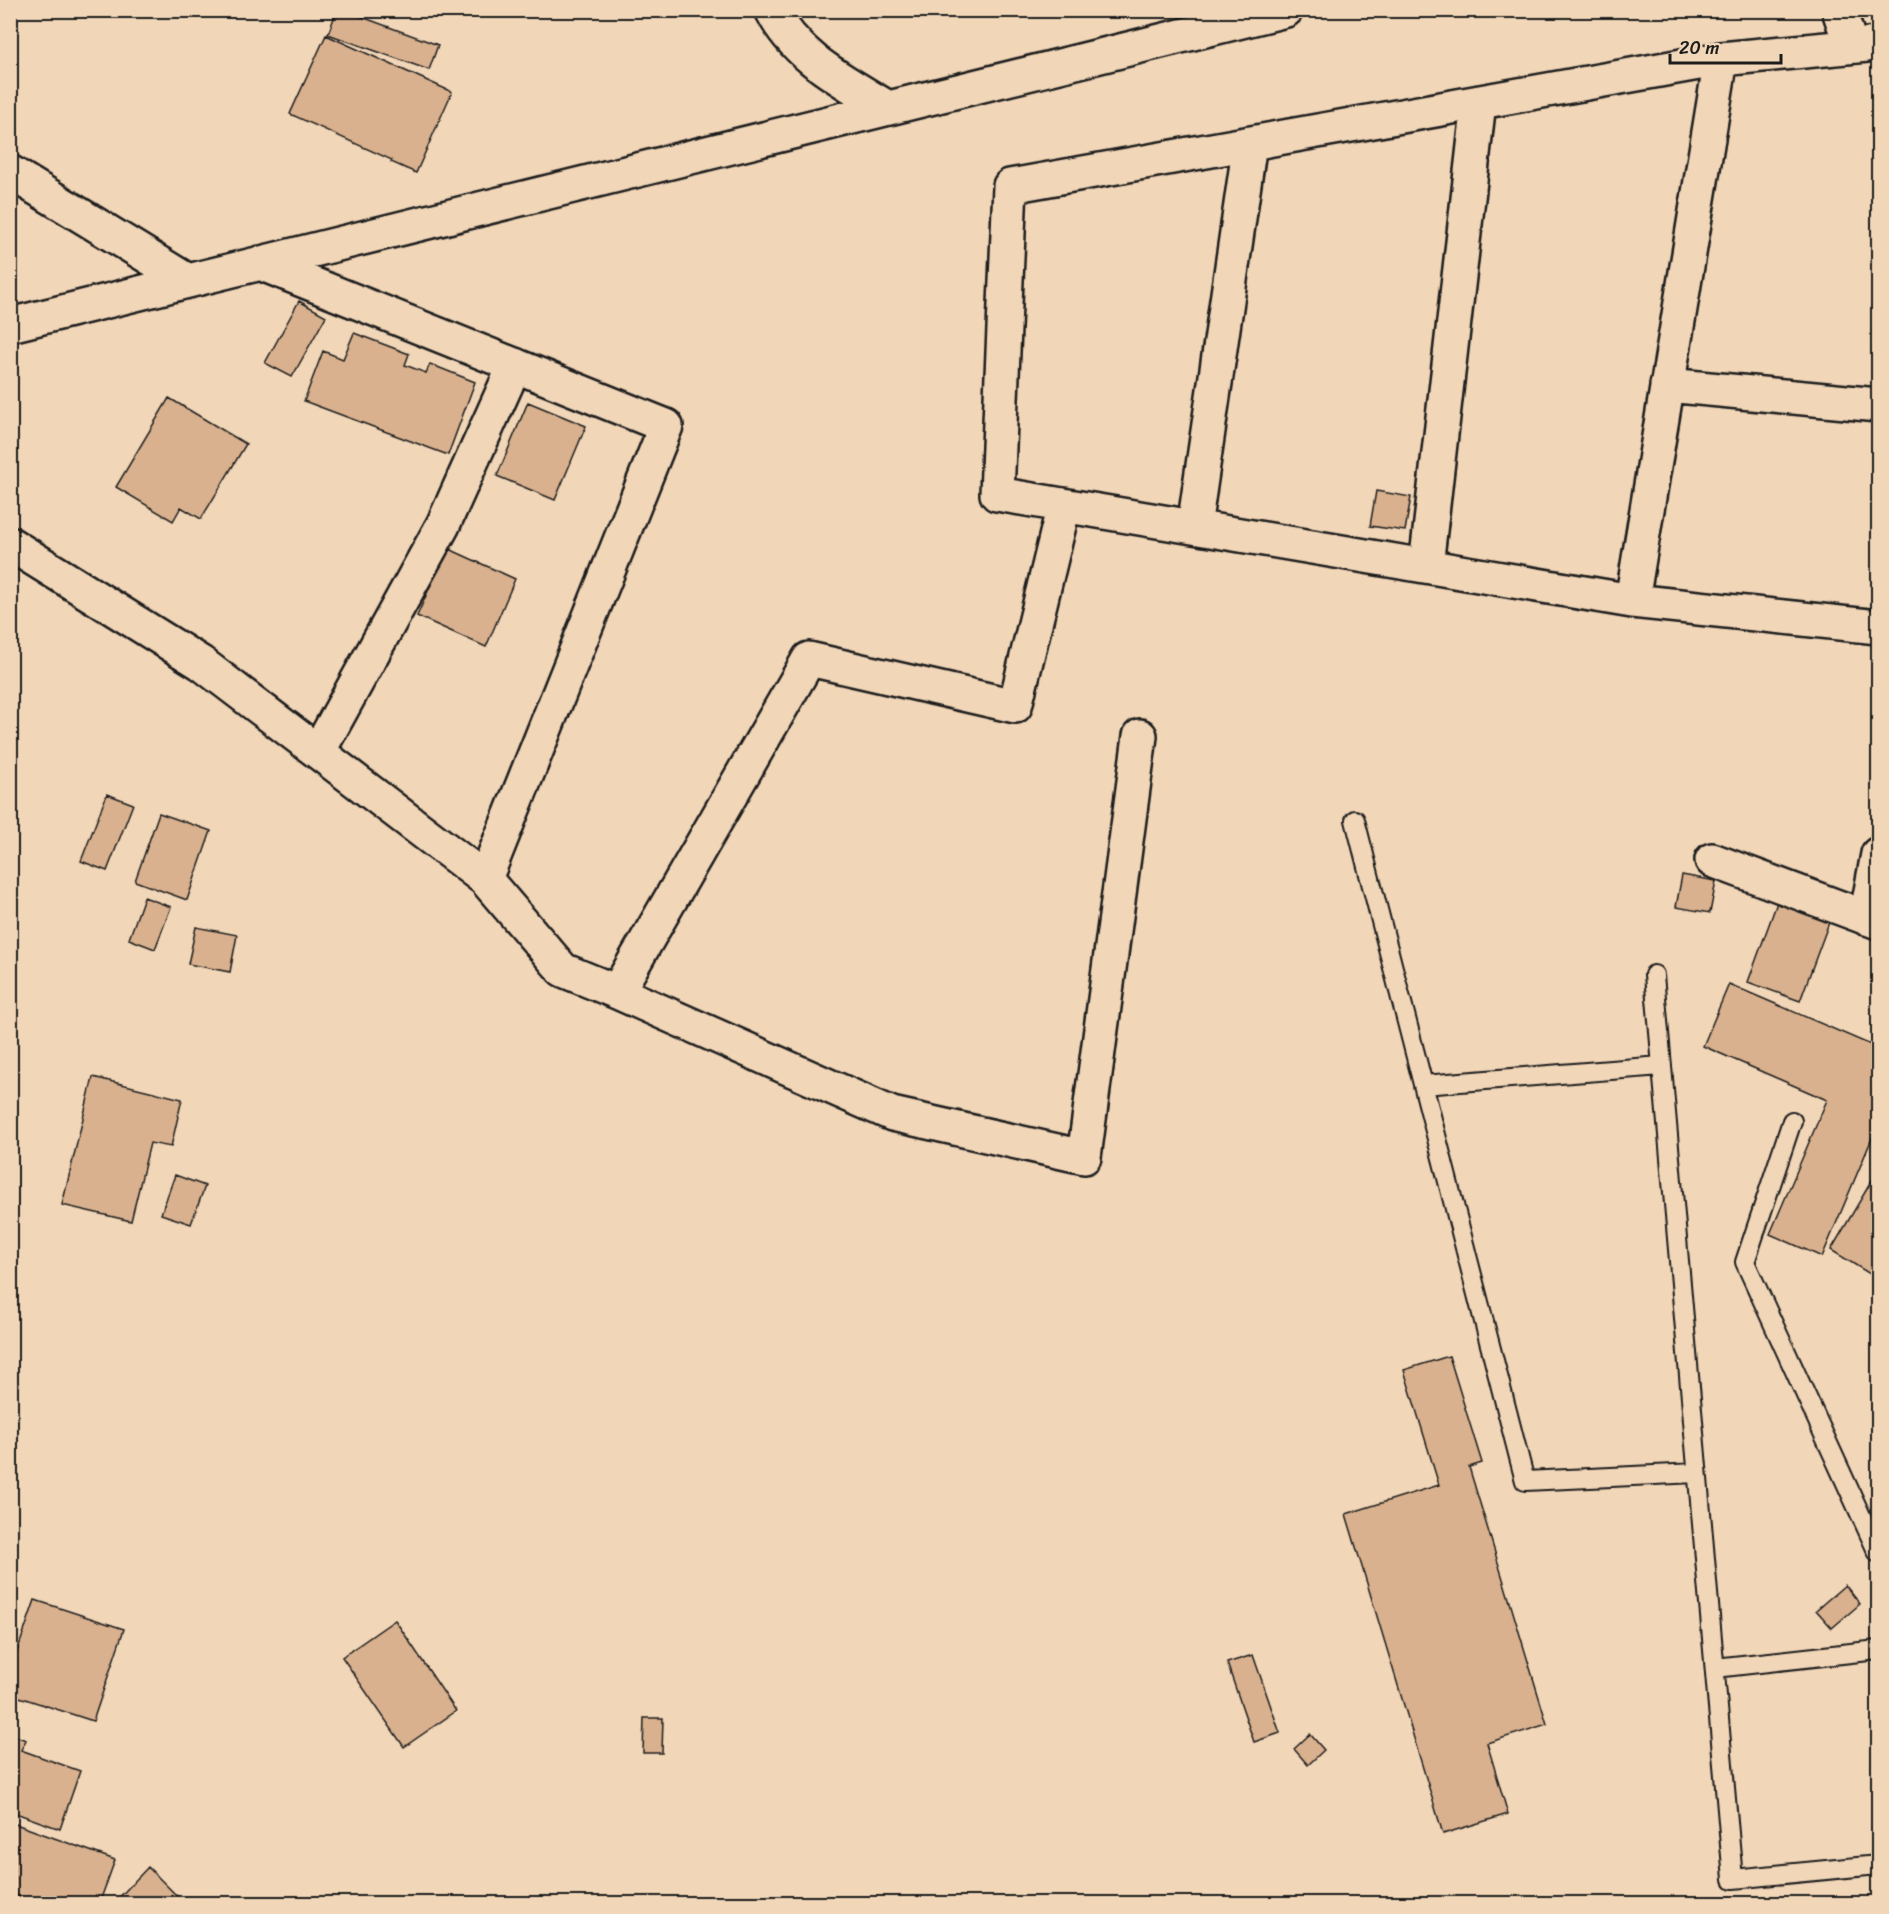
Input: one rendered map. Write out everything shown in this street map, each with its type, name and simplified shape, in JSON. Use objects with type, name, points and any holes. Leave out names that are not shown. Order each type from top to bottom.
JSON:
[{"type":"street","points":[[772,10],[780,27],[817,65],[888,108]]},
{"type":"street","points":[[10,325],[1286,10]]},
{"type":"street","points":[[1839,10],[1865,45]]},
{"type":"street","points":[[1865,45],[1721,59],[1010,186],[997,494],[1632,601],[1878,627]]},
{"type":"street","points":[[1632,601],[1721,59]]},
{"type":"street","points":[[1426,566],[1479,102]]},
{"type":"street","points":[[1194,527],[1250,143]]},
{"type":"street","points":[[10,172],[189,281]]},
{"type":"street","points":[[260,263],[666,426],[485,879]]},
{"type":"street","points":[[318,752],[443,525],[515,365]]},
{"type":"street","points":[[1667,385],[1878,405]]},
{"type":"street","points":[[617,992],[809,659],[1015,706],[1064,505]]},
{"type":"street","points":[[10,544],[201,663],[485,879],[563,970],[892,1114],[1084,1158],[1140,736]]},
{"type":"street","points":[[1712,860],[1872,920],[1878,854]]},
{"type":"lane","points":[[1355,820],[1525,1481],[1697,1473]]},
{"type":"lane","points":[[1654,975],[1733,1879],[1878,1865]]},
{"type":"lane","points":[[1423,1085],[1661,1066]]},
{"type":"lane","points":[[1792,1121],[1745,1262],[1878,1553]]},
{"type":"lane","points":[[1715,1668],[1878,1650]]},
{"type":"building","points":[[337,10],[343,10],[438,45],[429,70],[328,34]]},
{"type":"building","points":[[326,35],[452,92],[416,173],[290,114]]},
{"type":"building","points":[[299,301],[326,316],[292,377],[265,363]]},
{"type":"building","points":[[354,333],[409,354],[405,365],[426,373],[430,364],[475,382],[448,455],[304,401],[323,351],[343,359]]},
{"type":"building","points":[[169,398],[246,444],[201,519],[181,507],[173,521],[116,487]]},
{"type":"building","points":[[528,402],[586,426],[555,500],[497,476]]},
{"type":"building","points":[[1376,491],[1411,497],[1405,531],[1370,526]]},
{"type":"building","points":[[447,548],[515,579],[486,647],[417,616]]},
{"type":"building","points":[[107,794],[133,804],[107,871],[81,861]]},
{"type":"building","points":[[159,813],[211,831],[187,900],[135,881]]},
{"type":"building","points":[[1682,875],[1716,881],[1710,913],[1676,907]]},
{"type":"building","points":[[144,897],[171,907],[155,949],[129,939]]},
{"type":"building","points":[[1779,897],[1831,917],[1800,1001],[1748,982]]},
{"type":"building","points":[[196,927],[237,935],[230,972],[188,964]]},
{"type":"building","points":[[1729,984],[1878,1048],[1878,1124],[1822,1257],[1770,1234],[1827,1100],[1703,1046]]},
{"type":"building","points":[[93,1077],[182,1099],[171,1147],[150,1143],[131,1221],[62,1205]]},
{"type":"building","points":[[1878,1170],[1878,1279],[1831,1250]]},
{"type":"building","points":[[175,1175],[205,1186],[191,1224],[161,1214]]},
{"type":"building","points":[[1449,1356],[1482,1463],[1469,1467],[1547,1724],[1487,1743],[1508,1814],[1443,1834],[1346,1514],[1439,1485],[1404,1370]]},
{"type":"building","points":[[1845,1585],[1860,1604],[1832,1628],[1816,1610]]},
{"type":"building","points":[[35,1600],[124,1629],[93,1721],[10,1694],[10,1672]]},
{"type":"building","points":[[395,1620],[456,1711],[404,1747],[342,1657]]},
{"type":"building","points":[[1253,1655],[1280,1733],[1254,1742],[1227,1663]]},
{"type":"building","points":[[644,1718],[663,1718],[662,1753],[643,1753]]},
{"type":"building","points":[[10,1734],[26,1740],[21,1750],[80,1771],[60,1829],[10,1811]]},
{"type":"building","points":[[1310,1734],[1324,1750],[1308,1765],[1294,1749]]},
{"type":"building","points":[[10,1822],[115,1860],[99,1904],[39,1904],[10,1893]]},
{"type":"building","points":[[148,1867],[185,1904],[113,1904]]}]
